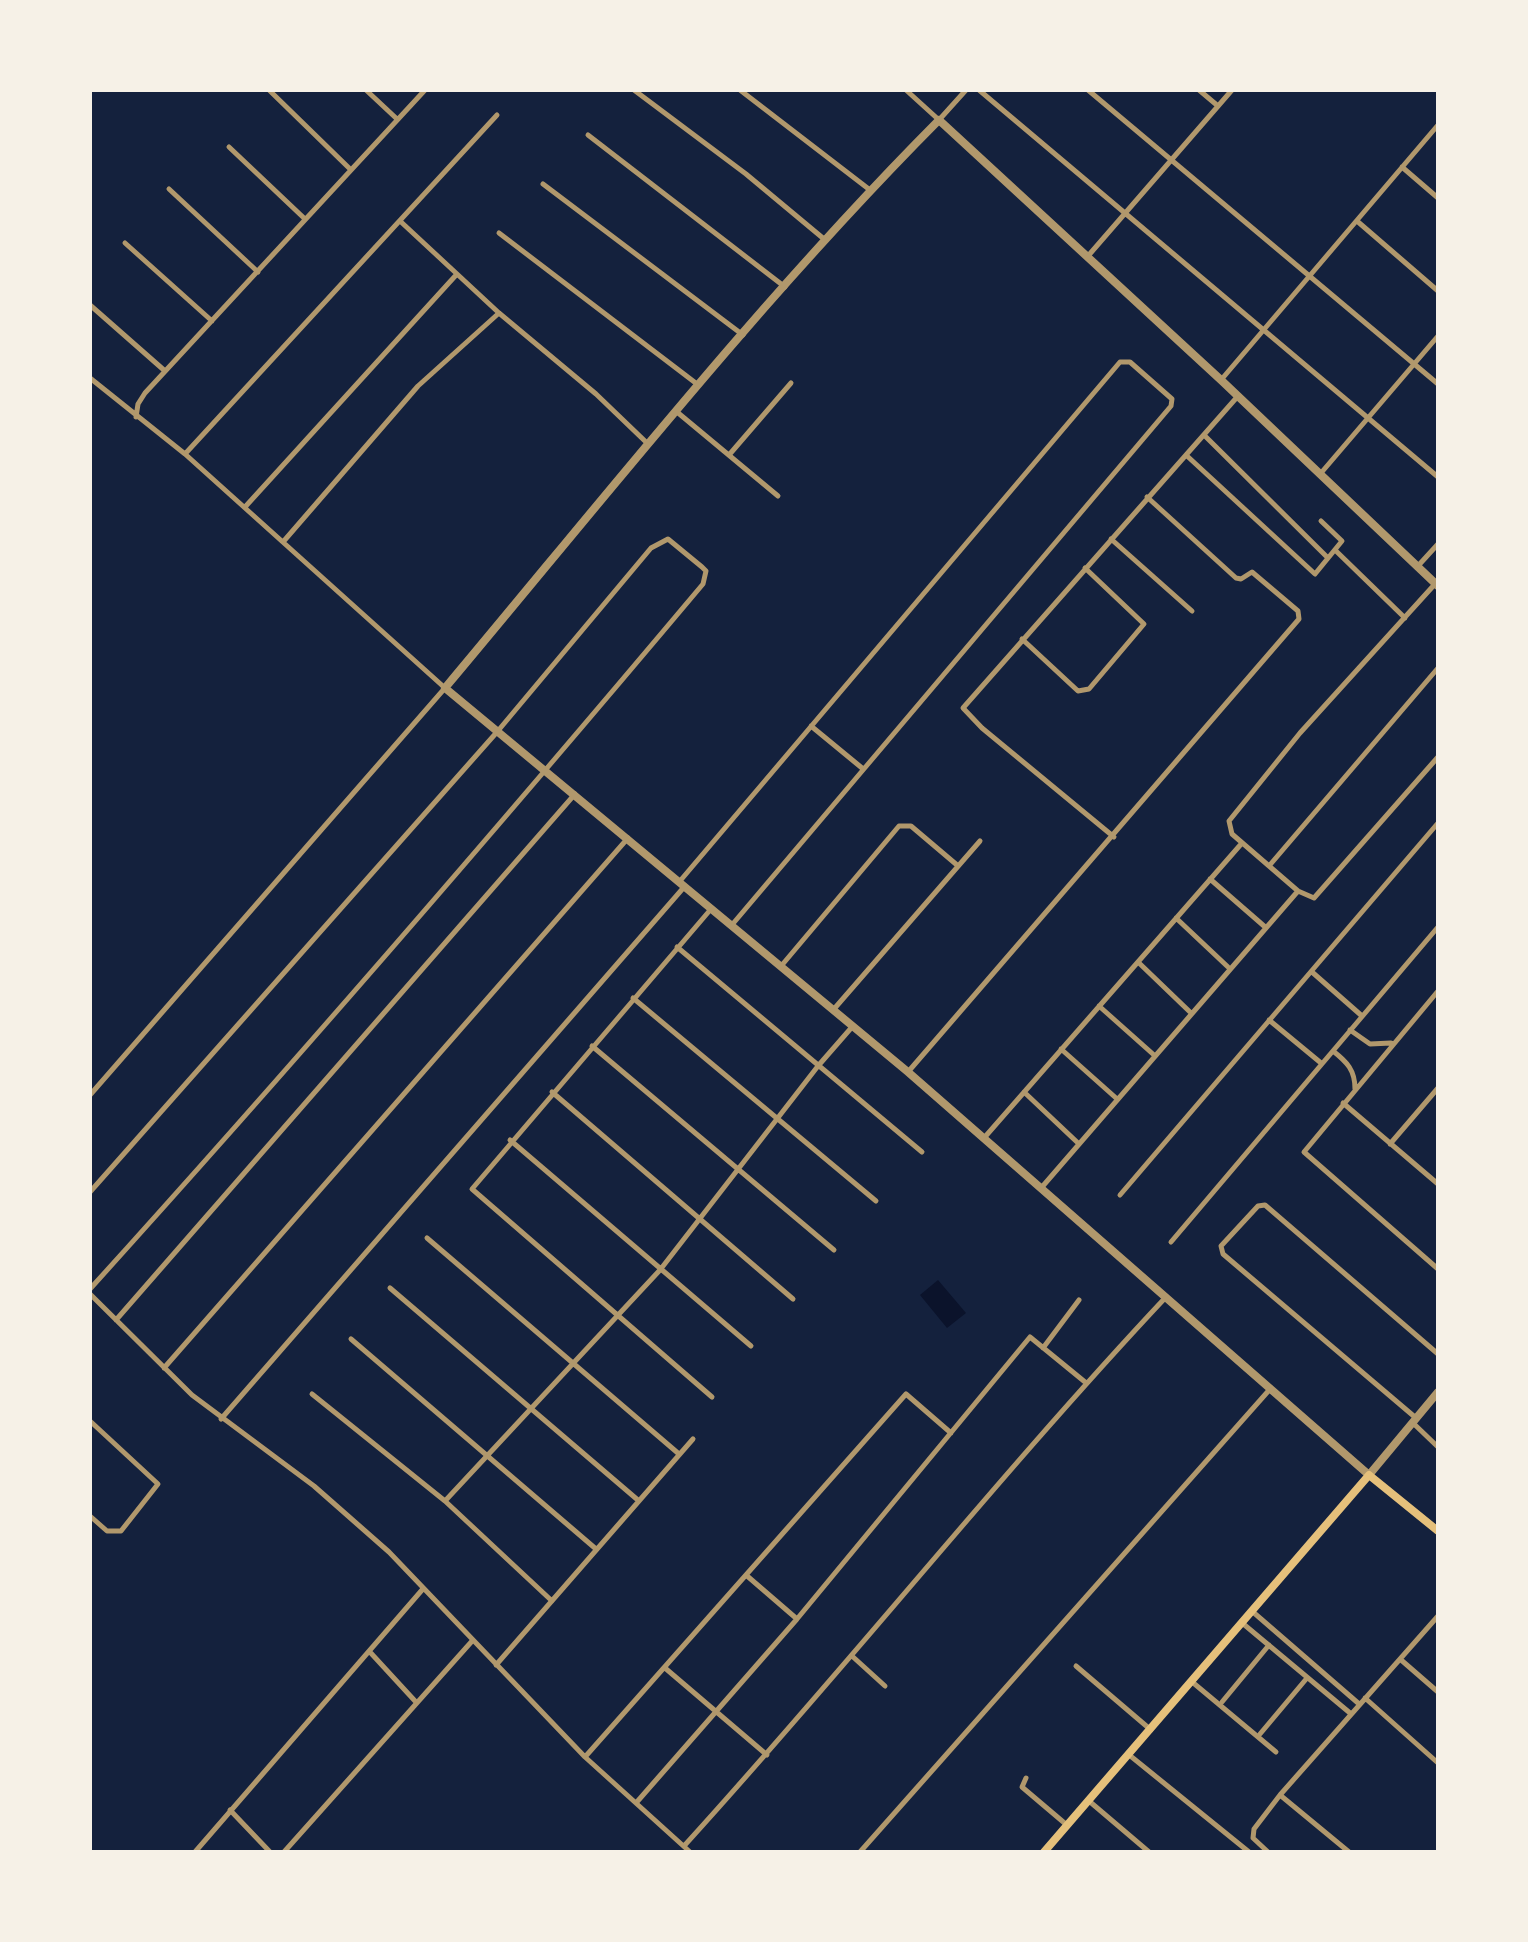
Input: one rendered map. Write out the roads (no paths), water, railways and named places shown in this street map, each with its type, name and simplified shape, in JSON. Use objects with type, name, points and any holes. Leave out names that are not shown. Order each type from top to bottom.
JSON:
[{"type":"main road","points":[[1046,1852],[1369,1475],[1438,1531]]},
{"type":"street","points":[[268,90],[350,169]]},
{"type":"street","points":[[366,90],[398,120]]},
{"type":"street","points":[[136,417],[138,404],[166,371],[425,90]]},
{"type":"street","points":[[634,90],[746,174],[826,241]]},
{"type":"street","points":[[740,90],[870,190]]},
{"type":"street","points":[[906,90],[1435,583]]},
{"type":"street","points":[[90,1095],[445,688],[742,335],[870,190],[966,90]]},
{"type":"street","points":[[979,90],[1438,477]]},
{"type":"street","points":[[1088,90],[1438,384]]},
{"type":"street","points":[[1199,90],[1218,106]]},
{"type":"street","points":[[1088,256],[1232,90]]},
{"type":"street","points":[[185,454],[497,116]]},
{"type":"street","points":[[1221,380],[1438,125]]},
{"type":"street","points":[[588,135],[785,287]]},
{"type":"street","points":[[229,147],[305,219]]},
{"type":"street","points":[[1402,167],[1438,198]]},
{"type":"street","points":[[543,184],[742,335]]},
{"type":"street","points":[[169,189],[258,272]]},
{"type":"street","points":[[400,221],[499,314],[596,394],[649,444]]},
{"type":"street","points":[[1357,221],[1438,292]]},
{"type":"street","points":[[499,234],[700,385]]},
{"type":"street","points":[[125,243],[212,321]]},
{"type":"street","points":[[246,507],[457,274]]},
{"type":"street","points":[[90,305],[166,371]]},
{"type":"street","points":[[282,542],[418,386],[499,314]]},
{"type":"street","points":[[1319,475],[1438,336]]},
{"type":"street","points":[[221,1419],[683,884],[811,726],[1120,362],[1130,362],[1170,396],[1171,406],[731,926]]},
{"type":"street","points":[[90,378],[246,507],[445,688],[854,1025],[1369,1475],[1438,1392]]},
{"type":"street","points":[[729,455],[792,383]]},
{"type":"street","points":[[1114,836],[964,712],[964,704],[1238,396]]},
{"type":"street","points":[[677,412],[778,496]]},
{"type":"street","points":[[1204,435],[1328,558]]},
{"type":"street","points":[[1186,456],[1313,573],[1318,572],[1341,539],[1321,520]]},
{"type":"street","points":[[908,1072],[1299,619],[1298,611],[1252,572],[1239,580],[1147,498]]},
{"type":"street","points":[[1111,538],[1192,610]]},
{"type":"street","points":[[90,1192],[497,732],[658,542],[668,539],[702,567],[706,571],[702,584],[546,770],[90,1292],[164,1368],[221,1419],[343,1511],[389,1552],[585,1757],[690,1852]]},
{"type":"street","points":[[1417,567],[1438,544]]},
{"type":"street","points":[[1335,550],[1404,618]]},
{"type":"street","points":[[1022,639],[1078,691],[1089,689],[1144,624],[1085,568]]},
{"type":"street","points":[[1438,571],[1435,583],[1300,733],[1230,820],[1232,834],[1298,892],[1314,898],[1438,757]]},
{"type":"street","points":[[1269,866],[1438,668]]},
{"type":"street","points":[[811,726],[862,768]]},
{"type":"street","points":[[116,1320],[575,794]]},
{"type":"street","points":[[1120,1195],[1438,823]]},
{"type":"street","points":[[782,965],[900,826],[910,826],[958,865]]},
{"type":"street","points":[[164,1368],[628,838]]},
{"type":"street","points":[[834,1009],[980,841]]},
{"type":"street","points":[[984,1138],[1242,843]]},
{"type":"street","points":[[1210,878],[1265,926]]},
{"type":"street","points":[[1042,1187],[1298,892]]},
{"type":"street","points":[[711,908],[510,1140],[473,1185],[473,1192],[712,1398]]},
{"type":"street","points":[[1176,918],[1229,968]]},
{"type":"street","points":[[1171,1242],[1438,927]]},
{"type":"street","points":[[677,948],[922,1152]]},
{"type":"street","points":[[1138,962],[1190,1013]]},
{"type":"street","points":[[1311,972],[1362,1016]]},
{"type":"street","points":[[1438,991],[1304,1154],[1438,1268]]},
{"type":"street","points":[[633,998],[876,1201]]},
{"type":"street","points":[[1099,1006],[1154,1055]]},
{"type":"street","points":[[1269,1020],[1322,1064]]},
{"type":"street","points":[[445,1501],[660,1270],[854,1025]]},
{"type":"street","points":[[1350,1030],[1370,1044],[1394,1043]]},
{"type":"street","points":[[592,1046],[834,1250]]},
{"type":"street","points":[[1061,1049],[1116,1098]]},
{"type":"street","points":[[1332,1051],[1346,1061],[1355,1076],[1355,1089]]},
{"type":"street","points":[[1390,1144],[1438,1088]]},
{"type":"street","points":[[552,1092],[794,1298]]},
{"type":"street","points":[[1024,1092],[1078,1143]]},
{"type":"street","points":[[1343,1103],[1438,1184]]},
{"type":"street","points":[[510,1140],[751,1346]]},
{"type":"street","points":[[1438,1354],[1265,1205],[1258,1206],[1221,1246],[1224,1254],[1415,1420],[1438,1446]]},
{"type":"street","points":[[427,1238],[679,1454]]},
{"type":"street","points":[[390,1288],[638,1501]]},
{"type":"street","points":[[684,1846],[767,1755],[1085,1383],[1166,1297]]},
{"type":"street","points":[[1044,1348],[1079,1300]]},
{"type":"street","points":[[636,1803],[797,1619],[1030,1336],[1085,1383]]},
{"type":"street","points":[[351,1339],[596,1549]]},
{"type":"street","points":[[860,1852],[1271,1388]]},
{"type":"street","points":[[312,1394],[445,1501],[552,1601]]},
{"type":"street","points":[[585,1757],[906,1394],[950,1434]]},
{"type":"street","points":[[90,1422],[158,1484],[121,1531],[107,1531],[90,1516]]},
{"type":"street","points":[[496,1665],[693,1439]]},
{"type":"street","points":[[746,1575],[797,1619]]},
{"type":"street","points":[[195,1852],[422,1589]]},
{"type":"street","points":[[1250,1610],[1438,1762]]},
{"type":"street","points":[[1268,1852],[1254,1840],[1253,1832],[1350,1713],[1437,1619]]},
{"type":"street","points":[[1241,1622],[1350,1713]]},
{"type":"street","points":[[284,1852],[473,1640]]},
{"type":"street","points":[[1222,1702],[1268,1646]]},
{"type":"street","points":[[369,1652],[415,1701]]},
{"type":"street","points":[[852,1656],[885,1686]]},
{"type":"street","points":[[1400,1659],[1438,1692]]},
{"type":"street","points":[[1076,1666],[1151,1730]]},
{"type":"street","points":[[665,1668],[767,1755]]},
{"type":"street","points":[[1260,1734],[1307,1678]]},
{"type":"street","points":[[1191,1681],[1276,1752]]},
{"type":"street","points":[[1128,1754],[1249,1852]]},
{"type":"street","points":[[1026,1778],[1022,1787],[1068,1826]]},
{"type":"street","points":[[1280,1795],[1349,1852]]},
{"type":"street","points":[[1088,1801],[1149,1852]]},
{"type":"street","points":[[230,1810],[270,1852]]},
{"type":"water","points":[[938,1280],[966,1313],[947,1328],[920,1295]]}]
